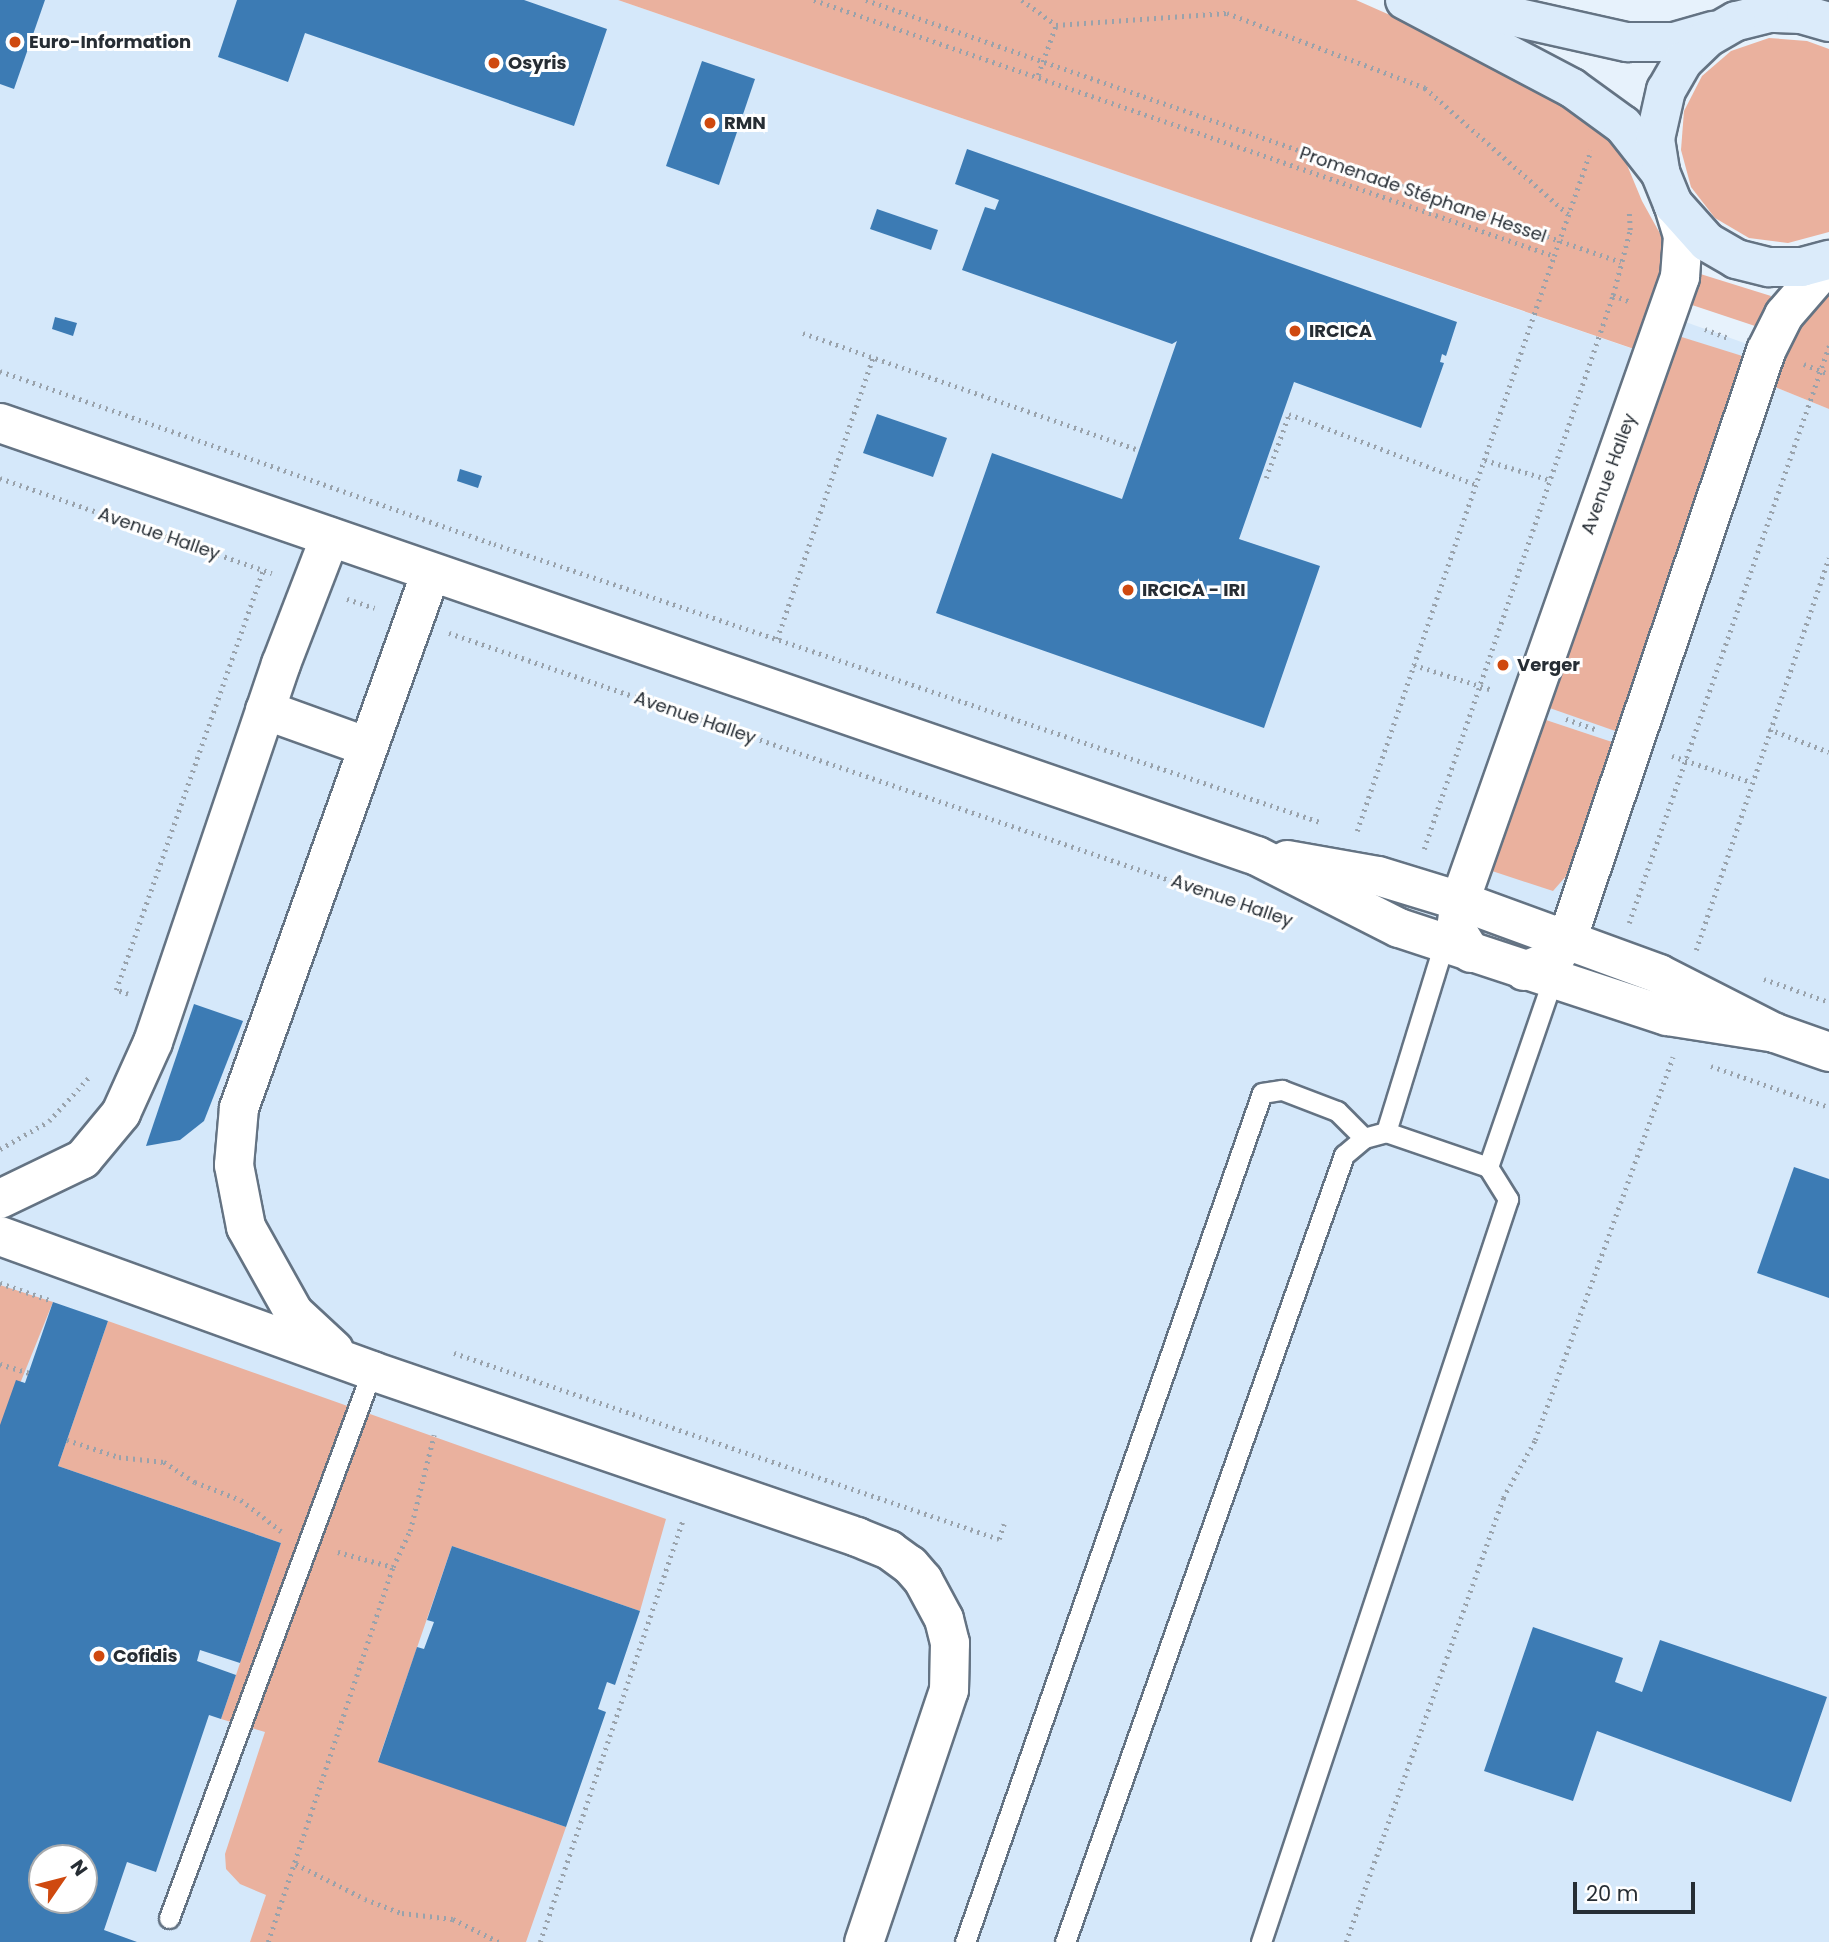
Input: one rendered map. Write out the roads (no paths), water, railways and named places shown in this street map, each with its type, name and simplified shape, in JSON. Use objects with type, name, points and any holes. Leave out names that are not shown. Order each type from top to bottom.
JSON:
[{"type":"main road","points":[[1405,0],[1572,88],[1623,125],[1700,237],[1736,259],[1786,268],[1829,262]]},
{"type":"main road","points":[[1441,0],[1627,42],[1674,42],[1746,15],[1785,13],[1829,22]]},
{"type":"main road","points":[[1666,188],[1656,139],[1666,90],[1683,61],[1746,15]]},
{"type":"street","name":"Avenue Halley","points":[[1458,948],[1456,929],[1460,901],[1680,276],[1683,236],[1666,188]]},
{"type":"street","points":[[1538,976],[1567,940],[1766,351],[1784,314],[1829,262]]},
{"type":"street","points":[[0,423],[1258,856],[1360,911],[1538,976],[1667,1016],[1775,1033]]},
{"type":"street","points":[[0,1199],[55,1176],[83,1159],[121,1113],[153,1042],[265,710],[309,586],[330,537]]},
{"type":"street","points":[[372,1371],[314,1334],[276,1287],[246,1227],[234,1165],[239,1108],[247,1082],[431,572]]},
{"type":"street","points":[[265,710],[368,747]]},
{"type":"street","points":[[1258,856],[1378,876],[1460,901],[1660,974],[1775,1033],[1829,1052]]},
{"type":"street","points":[[0,1236],[372,1371],[889,1550],[923,1580],[944,1619],[950,1643],[948,1690],[863,1942]]},
{"type":"lane","points":[[1386,1132],[1458,948]]},
{"type":"lane","points":[[1488,1167],[1538,976]]},
{"type":"lane","points":[[965,1942],[1262,1093],[1282,1090],[1337,1111],[1364,1138]]},
{"type":"lane","points":[[1065,1942],[1345,1155],[1364,1138],[1386,1132],[1488,1167],[1508,1199],[1261,1942]]},
{"type":"lane","points":[[169,1918],[372,1371]]},
{"type":"place","name":"Euro-Information","points":[[15,42]]},
{"type":"place","name":"Osyris","points":[[494,63]]},
{"type":"place","name":"RMN","points":[[710,123]]},
{"type":"place","name":"IRCICA","points":[[1295,331]]},
{"type":"place","name":"IRCICA - IRI","points":[[1128,590]]},
{"type":"place","name":"Verger","points":[[1503,665]]},
{"type":"place","name":"Cofidis","points":[[99,1656]]}]
